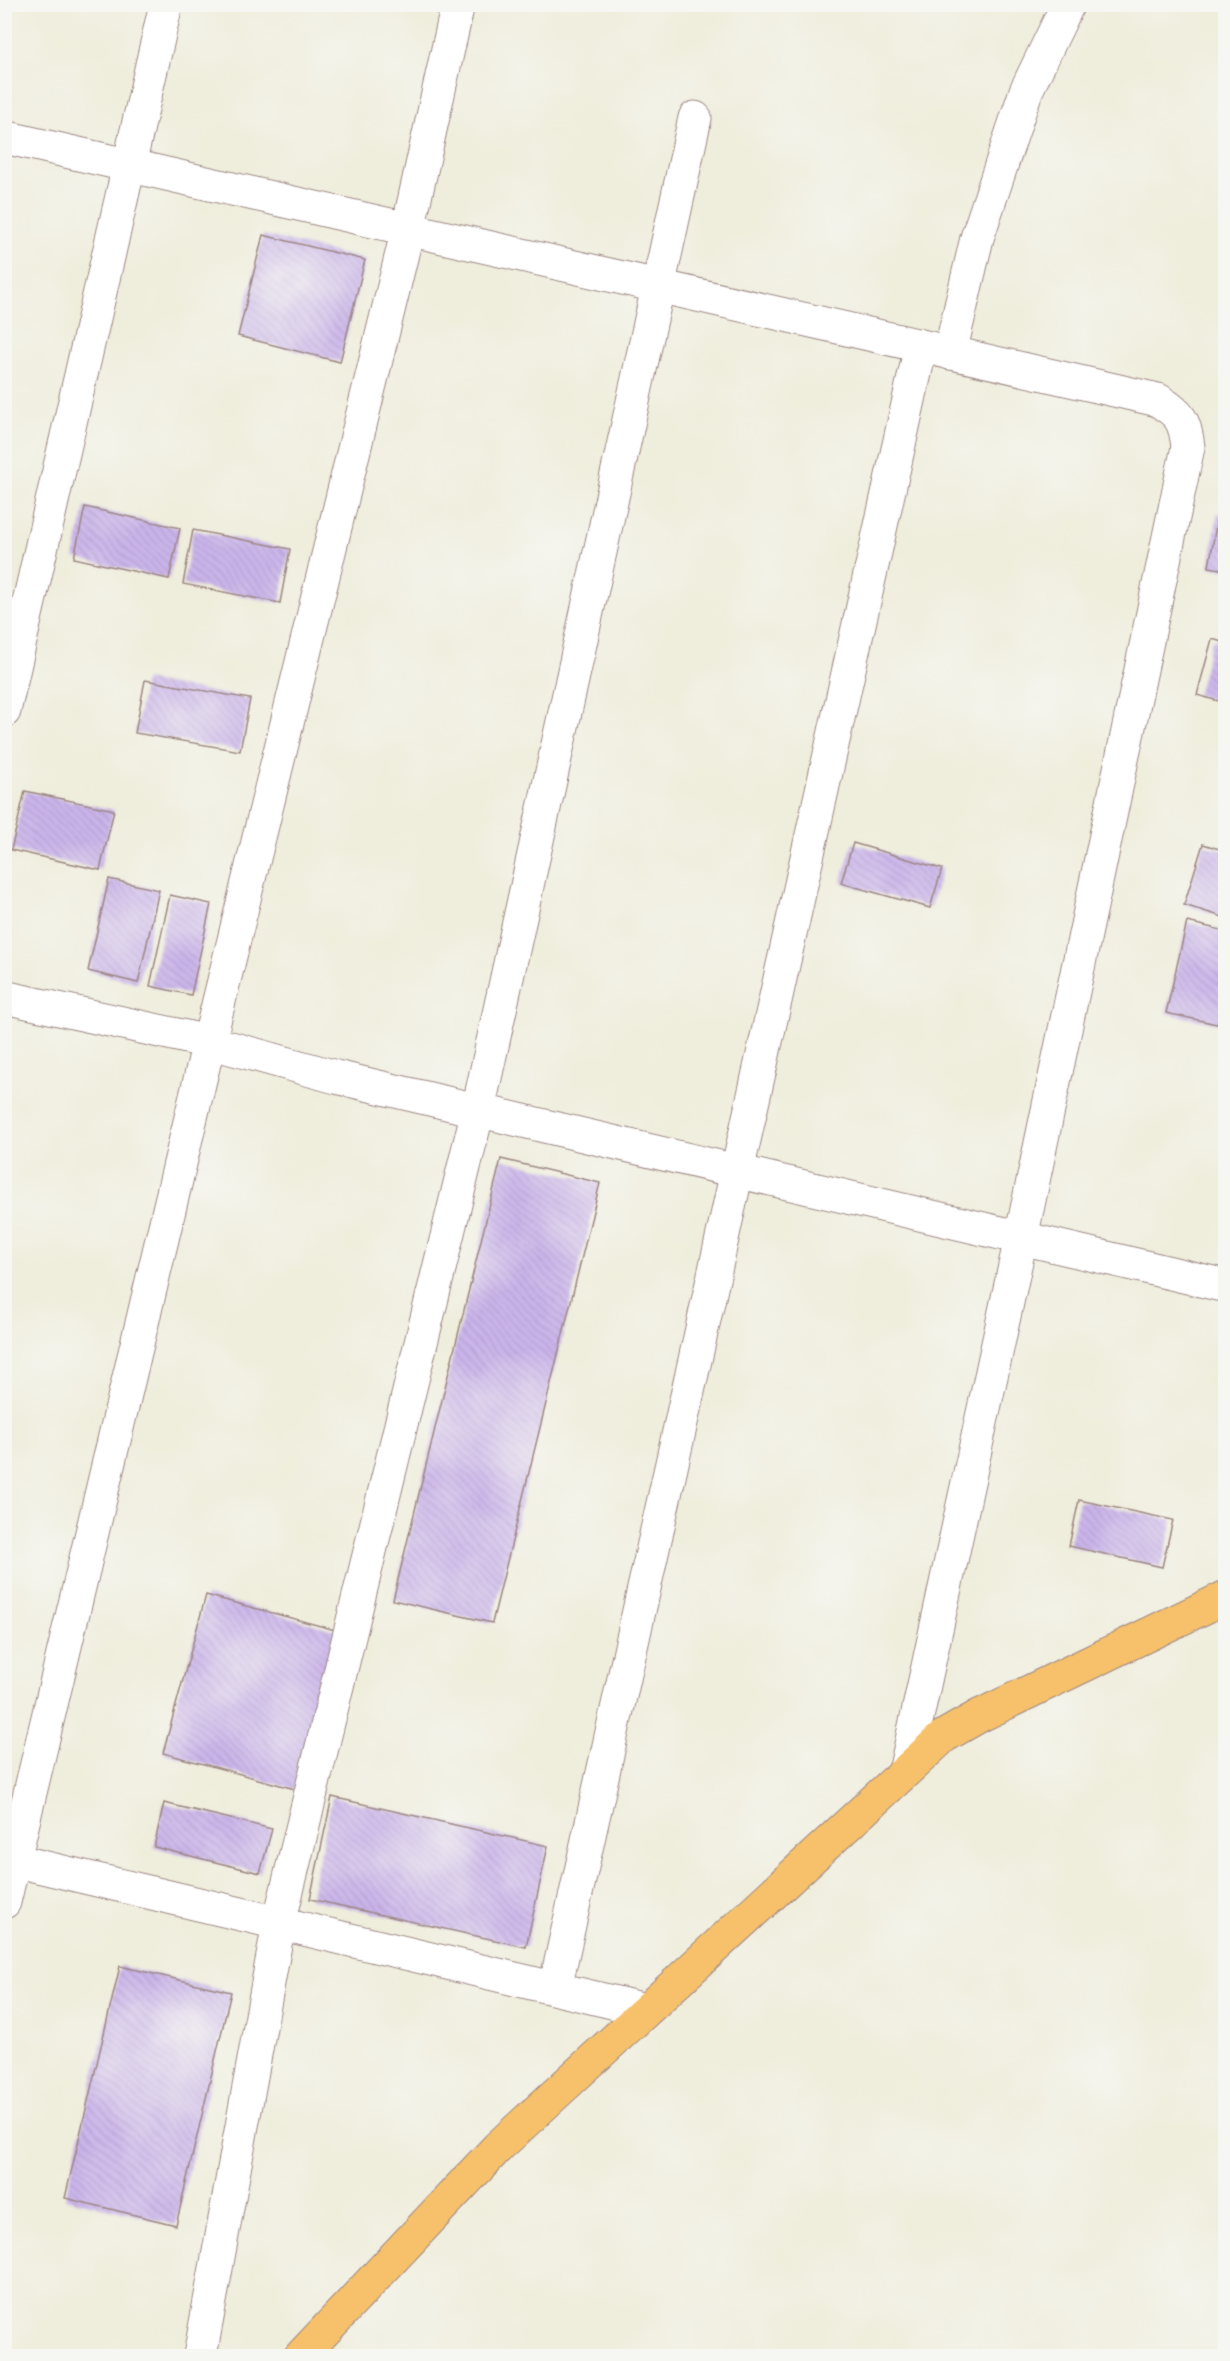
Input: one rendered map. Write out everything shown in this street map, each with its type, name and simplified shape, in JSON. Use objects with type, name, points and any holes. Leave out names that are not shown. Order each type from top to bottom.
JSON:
[{"type":"main road","points":[[301,2356],[498,2147],[906,1768],[944,1736],[979,1716],[1226,1597]]},
{"type":"street","points":[[4,711],[166,4]]},
{"type":"street","points":[[4,1902],[9,1859],[408,230],[458,4]]},
{"type":"street","points":[[555,1988],[737,1171],[935,350],[977,238],[1026,91],[1068,4]]},
{"type":"street","points":[[200,2356],[279,1923],[478,1110],[695,118]]},
{"type":"street","points":[[4,137],[1158,400],[1178,413],[1186,429],[1188,447],[1021,1238],[906,1768]]},
{"type":"street","points":[[4,997],[209,1042],[336,1077],[1226,1287]]},
{"type":"street","points":[[9,1859],[646,2010]]},
{"type":"building","points":[[263,235],[365,260],[340,362],[238,336]]},
{"type":"building","points":[[85,507],[180,528],[169,579],[74,558]]},
{"type":"building","points":[[1218,513],[1226,514],[1226,570],[1209,567]]},
{"type":"building","points":[[193,530],[290,549],[280,603],[183,584]]},
{"type":"building","points":[[1212,639],[1226,643],[1226,703],[1197,695]]},
{"type":"building","points":[[145,680],[250,699],[240,751],[135,733]]},
{"type":"building","points":[[25,791],[114,810],[100,870],[11,850]]},
{"type":"building","points":[[853,843],[942,869],[930,908],[841,883]]},
{"type":"building","points":[[1203,844],[1226,851],[1226,918],[1184,905]]},
{"type":"building","points":[[109,879],[159,890],[138,983],[88,971]]},
{"type":"building","points":[[170,895],[211,904],[191,995],[150,986]]},
{"type":"building","points":[[1187,922],[1226,931],[1226,1026],[1166,1013]]},
{"type":"building","points":[[501,1159],[600,1183],[492,1623],[393,1600]]},
{"type":"building","points":[[1079,1500],[1173,1520],[1162,1567],[1069,1546]]},
{"type":"building","points":[[206,1595],[339,1631],[295,1789],[163,1753]]},
{"type":"building","points":[[332,1797],[548,1846],[526,1947],[310,1899]]},
{"type":"building","points":[[164,1803],[272,1829],[260,1873],[154,1847]]},
{"type":"building","points":[[120,1966],[231,1992],[176,2225],[65,2198]]}]
